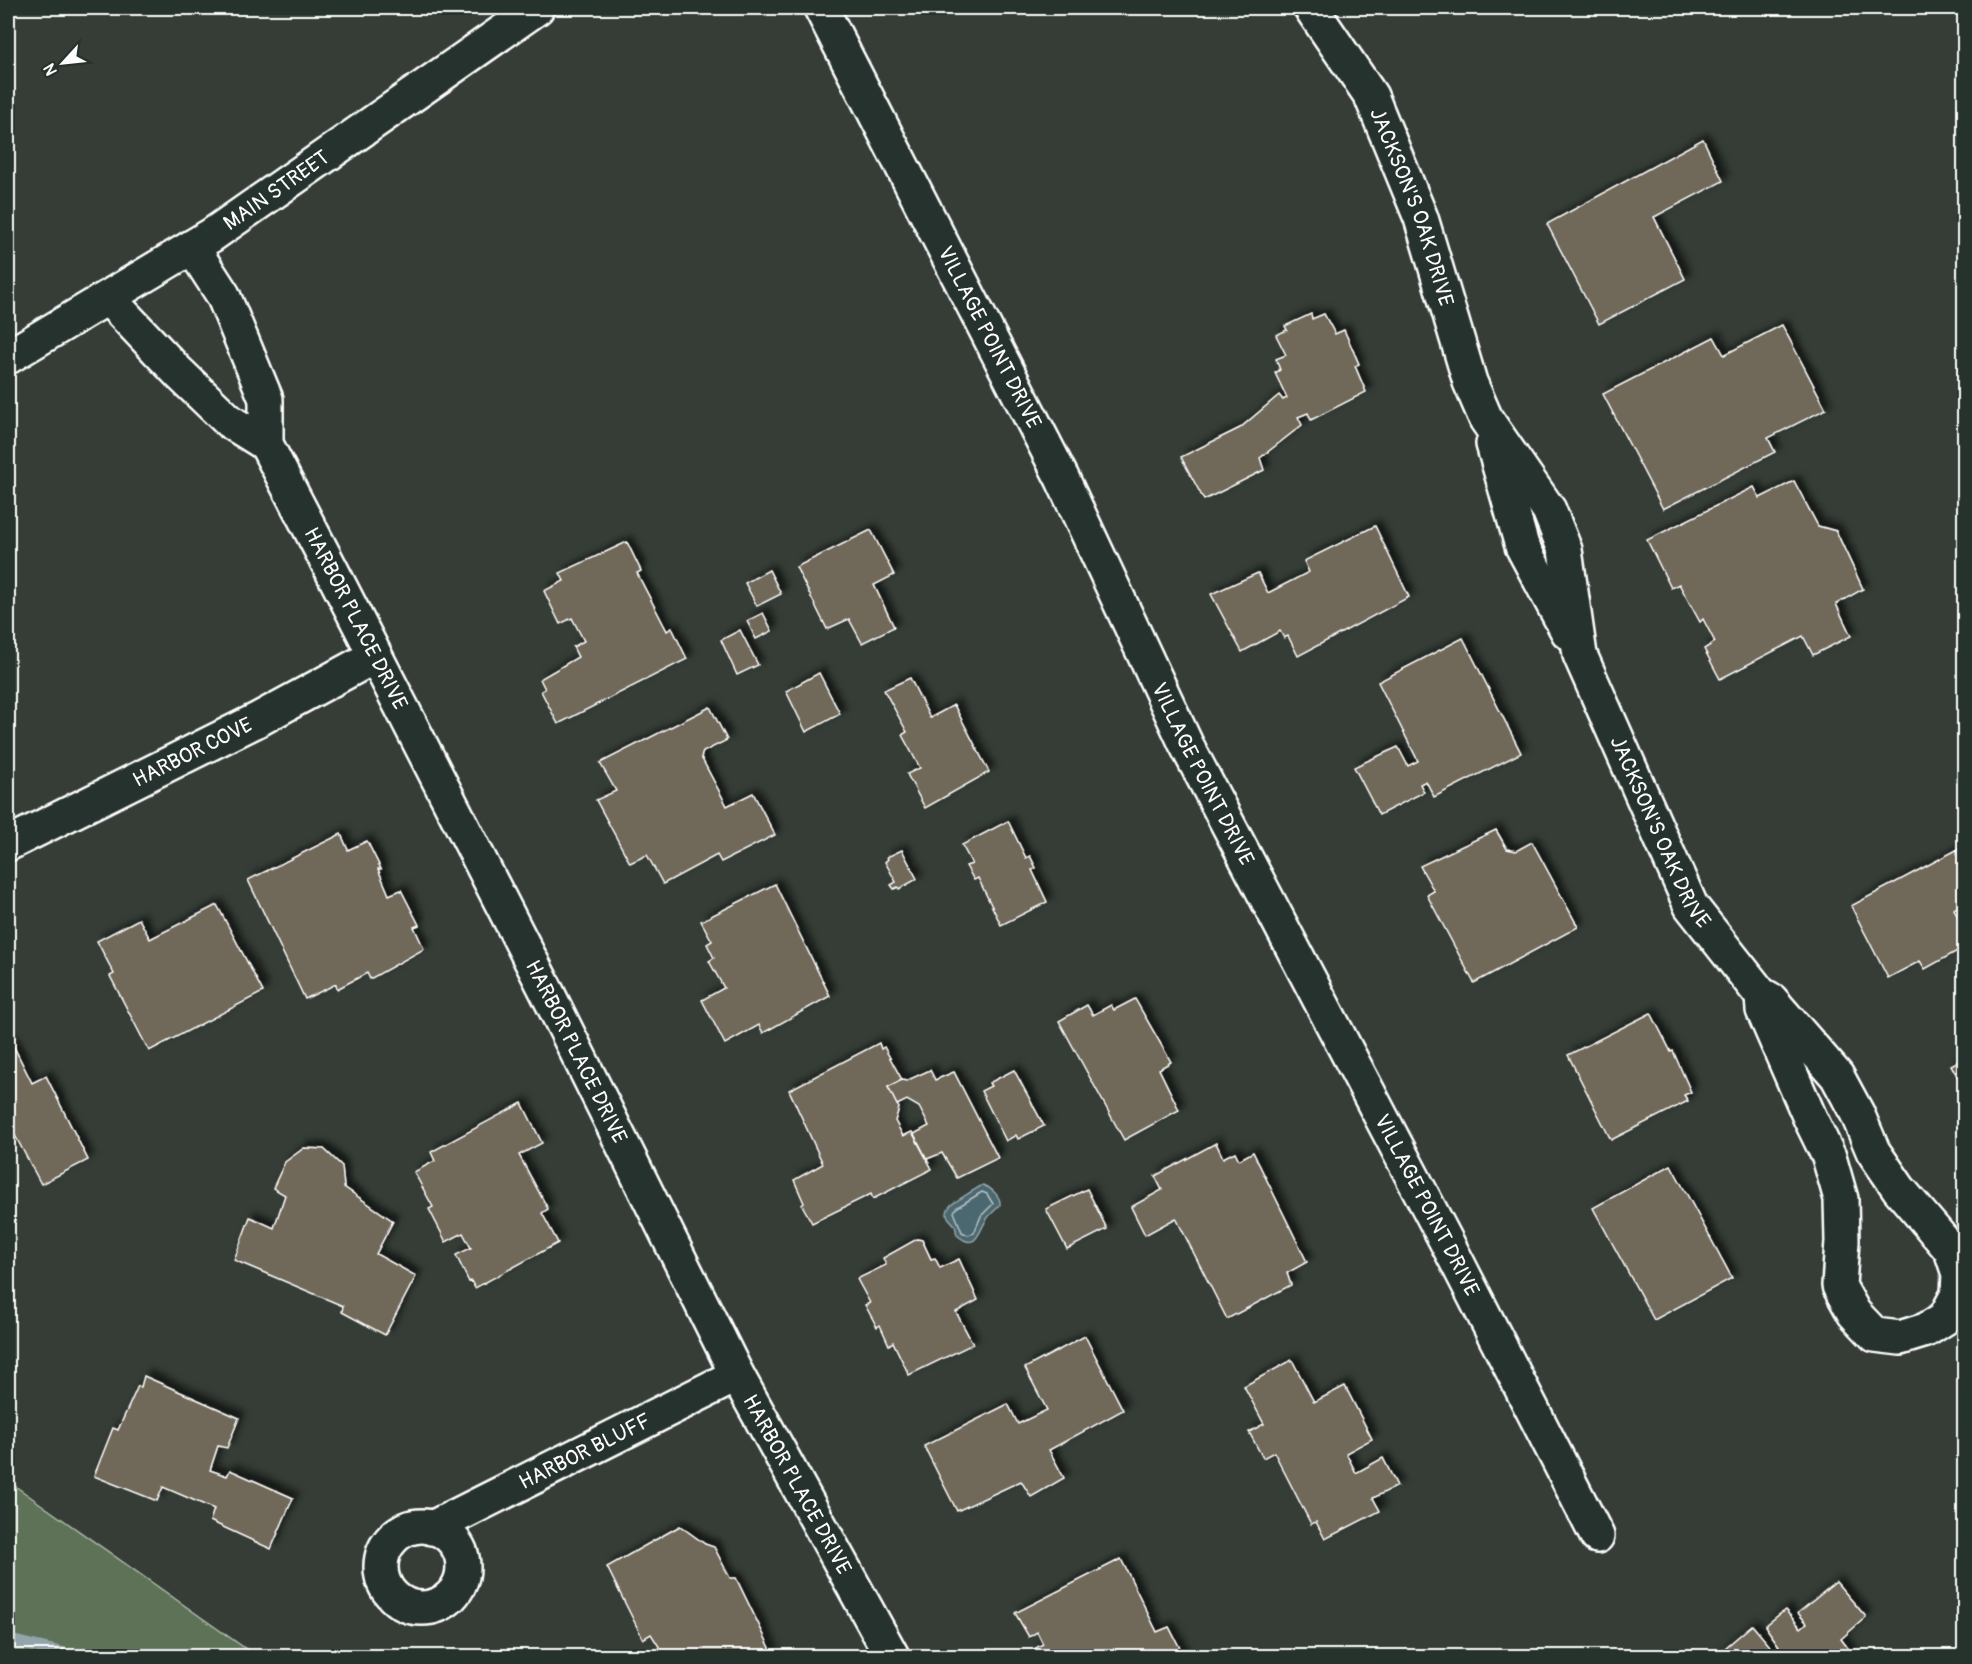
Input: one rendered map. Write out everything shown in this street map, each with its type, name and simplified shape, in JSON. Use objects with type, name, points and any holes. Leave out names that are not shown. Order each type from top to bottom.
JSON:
[{"type":"street","name":"MAIN STREET","points":[[8,357],[192,248],[537,8]]},
{"type":"street","name":"VILLAGE POINT DRIVE","points":[[820,8],[1062,477],[1186,744],[1456,1260],[1597,1536]]},
{"type":"street","name":"JACKSON'S OAK DRIVE","points":[[1311,8],[1371,96],[1421,218],[1470,382],[1486,419],[1549,510],[1564,550],[1581,654],[1691,906],[1762,996],[1771,1000],[1837,1076],[1857,1113],[1873,1151],[1899,1189],[1951,1250],[1959,1274],[1958,1294],[1945,1318],[1926,1330],[1899,1338],[1875,1335],[1854,1313],[1839,1286],[1842,1240],[1841,1199],[1829,1157],[1763,1010],[1762,996]]},
{"type":"street","name":"HARBOR PLACE DRIVE","points":[[192,248],[223,295],[266,399],[266,444],[546,990],[736,1375],[891,1656]]},
{"type":"street","points":[[108,298],[178,372],[229,421],[266,444]]},
{"type":"street","name":"HARBOR COVE","points":[[8,844],[259,719],[375,656]]},
{"type":"street","name":"HARBOR BLUFF","points":[[432,1527],[736,1375]]},
{"type":"green space","points":[[8,1481],[256,1656],[8,1656]]},
{"type":"water","points":[[983,1185],[995,1193],[1000,1205],[988,1217],[976,1238],[969,1242],[957,1235],[947,1212],[953,1204]]},
{"type":"building","points":[[1703,139],[1723,181],[1654,217],[1685,279],[1599,324],[1547,224]]},
{"type":"building","points":[[1311,314],[1312,319],[1324,314],[1335,334],[1344,330],[1359,364],[1355,366],[1366,392],[1311,420],[1308,413],[1298,417],[1302,425],[1260,458],[1264,470],[1204,500],[1181,457],[1240,428],[1279,395],[1283,400],[1287,398],[1275,373],[1280,370],[1276,359],[1286,355],[1276,335],[1287,330],[1285,326]]},
{"type":"building","points":[[1782,325],[1826,409],[1768,438],[1775,452],[1663,509],[1603,394],[1714,337],[1724,355]]},
{"type":"building","points":[[1794,481],[1818,526],[1836,531],[1863,589],[1836,604],[1851,636],[1813,655],[1803,636],[1720,679],[1704,649],[1715,642],[1703,619],[1700,622],[1679,584],[1671,588],[1647,540],[1754,487],[1760,498]]},
{"type":"building","points":[[1375,526],[1409,597],[1298,656],[1288,636],[1284,638],[1280,631],[1242,652],[1211,594],[1258,573],[1268,593],[1309,572],[1304,561]]},
{"type":"building","points":[[871,530],[894,575],[874,585],[894,627],[862,643],[849,619],[827,629],[796,567]]},
{"type":"building","points":[[627,542],[641,571],[637,573],[667,631],[672,628],[687,659],[558,724],[541,691],[545,689],[540,679],[578,657],[573,647],[584,641],[572,618],[560,624],[544,591],[564,581],[560,573]]},
{"type":"building","points":[[769,570],[781,594],[757,606],[745,583]]},
{"type":"building","points":[[763,613],[772,631],[756,639],[747,621]]},
{"type":"building","points":[[740,630],[758,665],[737,675],[721,640]]},
{"type":"building","points":[[1463,638],[1521,753],[1434,797],[1426,781],[1420,784],[1424,792],[1379,815],[1354,767],[1398,747],[1408,766],[1418,761],[1378,682]]},
{"type":"building","points":[[819,673],[840,714],[806,732],[786,691]]},
{"type":"building","points":[[910,678],[930,718],[954,705],[989,772],[925,808],[907,774],[920,768],[902,735],[907,732],[884,690]]},
{"type":"building","points":[[710,707],[727,740],[703,752],[701,757],[727,806],[753,793],[775,835],[721,862],[717,855],[663,884],[647,855],[630,863],[596,800],[616,791],[600,763]]},
{"type":"building","points":[[1008,821],[1026,858],[1030,856],[1036,868],[1032,870],[1047,902],[1001,925],[978,878],[974,880],[966,866],[972,864],[962,845]]},
{"type":"building","points":[[1496,830],[1507,849],[1516,851],[1532,842],[1578,927],[1474,983],[1427,895],[1434,891],[1420,866]]},
{"type":"building","points":[[341,834],[348,850],[367,841],[381,869],[378,869],[389,895],[401,890],[419,925],[414,927],[424,949],[370,979],[367,973],[337,989],[336,984],[305,999],[248,880]]},
{"type":"building","points":[[1964,846],[1964,903],[1954,909],[1964,930],[1964,942],[1959,945],[1961,949],[1925,969],[1920,961],[1888,978],[1851,906]]},
{"type":"building","points":[[902,850],[917,879],[899,889],[898,887],[894,889],[891,885],[896,882],[885,862],[887,857]]},
{"type":"building","points":[[775,884],[830,996],[763,1033],[759,1025],[725,1044],[702,1000],[724,988],[709,961],[714,958],[707,944],[712,941],[701,921]]},
{"type":"building","points":[[217,905],[263,992],[149,1051],[110,976],[114,974],[97,941],[139,919],[150,939]]},
{"type":"building","points":[[1135,999],[1171,1062],[1159,1069],[1179,1110],[1124,1140],[1059,1021],[1087,1005],[1093,1015],[1111,1005],[1114,1010]]},
{"type":"building","points":[[1651,1013],[1671,1052],[1673,1051],[1691,1092],[1684,1095],[1688,1101],[1611,1140],[1568,1055]]},
{"type":"building","points":[[11,1041],[32,1083],[46,1076],[88,1160],[41,1184],[10,1126],[8,1128],[8,1043]]},
{"type":"building","points":[[879,1043],[881,1049],[884,1047],[902,1080],[888,1087],[899,1108],[895,1121],[903,1136],[912,1132],[932,1169],[873,1199],[871,1194],[812,1223],[802,1205],[804,1203],[794,1180],[823,1164],[789,1090]]},
{"type":"building","points":[[1964,1058],[1964,1089],[1951,1065]]},
{"type":"building","points":[[930,1070],[935,1080],[954,1072],[998,1158],[957,1178],[942,1153],[927,1159],[914,1134],[929,1126],[919,1107],[907,1100],[897,1105],[888,1087]]},
{"type":"building","points":[[1014,1070],[1044,1126],[1018,1139],[1016,1135],[1006,1141],[981,1091],[991,1086],[989,1083]]},
{"type":"building","points":[[522,1103],[542,1143],[519,1155],[548,1209],[542,1213],[558,1243],[475,1288],[471,1281],[469,1282],[456,1255],[471,1248],[463,1233],[446,1242],[429,1209],[433,1207],[414,1172],[435,1161],[431,1152]]},
{"type":"building","points":[[1216,1143],[1223,1158],[1235,1152],[1239,1160],[1253,1152],[1307,1262],[1287,1273],[1291,1285],[1227,1319],[1176,1218],[1145,1235],[1131,1207],[1162,1190],[1155,1176]]},
{"type":"building","points":[[304,1148],[324,1149],[342,1166],[344,1187],[393,1221],[376,1254],[416,1276],[385,1335],[342,1312],[343,1306],[234,1260],[250,1217],[274,1228],[285,1195],[273,1188],[285,1162]]},
{"type":"building","points":[[1671,1165],[1732,1278],[1654,1320],[1593,1208]]},
{"type":"building","points":[[1087,1189],[1107,1229],[1067,1249],[1046,1209]]},
{"type":"building","points":[[917,1239],[922,1240],[931,1259],[935,1258],[940,1268],[959,1259],[978,1300],[956,1312],[973,1344],[909,1375],[893,1342],[889,1345],[880,1325],[877,1327],[865,1305],[870,1303],[857,1279],[886,1265],[883,1258]]},
{"type":"building","points":[[1085,1336],[1123,1410],[1049,1450],[1064,1478],[1031,1497],[1021,1481],[957,1511],[924,1446],[1008,1404],[1018,1424],[1047,1410],[1025,1368]]},
{"type":"building","points":[[1292,1360],[1314,1402],[1345,1386],[1372,1439],[1346,1453],[1356,1473],[1383,1458],[1397,1486],[1373,1498],[1380,1511],[1325,1539],[1316,1522],[1311,1524],[1274,1452],[1263,1458],[1249,1432],[1264,1424],[1244,1386]]},
{"type":"building","points":[[144,1376],[239,1418],[227,1448],[218,1446],[210,1470],[227,1476],[230,1470],[293,1498],[271,1549],[210,1521],[214,1509],[163,1487],[157,1501],[94,1476],[113,1428],[118,1430],[138,1386],[141,1387]]},
{"type":"building","points":[[680,1526],[705,1544],[714,1547],[730,1578],[736,1578],[774,1656],[665,1656],[651,1634],[643,1639],[607,1567]]},
{"type":"building","points":[[1121,1559],[1157,1632],[1169,1627],[1184,1656],[1038,1656],[1034,1649],[1043,1644],[1037,1632],[1029,1637],[1015,1613]]},
{"type":"building","points":[[1836,1582],[1866,1617],[1841,1639],[1854,1656],[1720,1656],[1718,1654],[1752,1625],[1774,1651],[1779,1646],[1765,1626],[1785,1610],[1801,1628],[1807,1623],[1798,1613]]},
{"type":"waterway","points":[[8,1640],[68,1656]]}]
